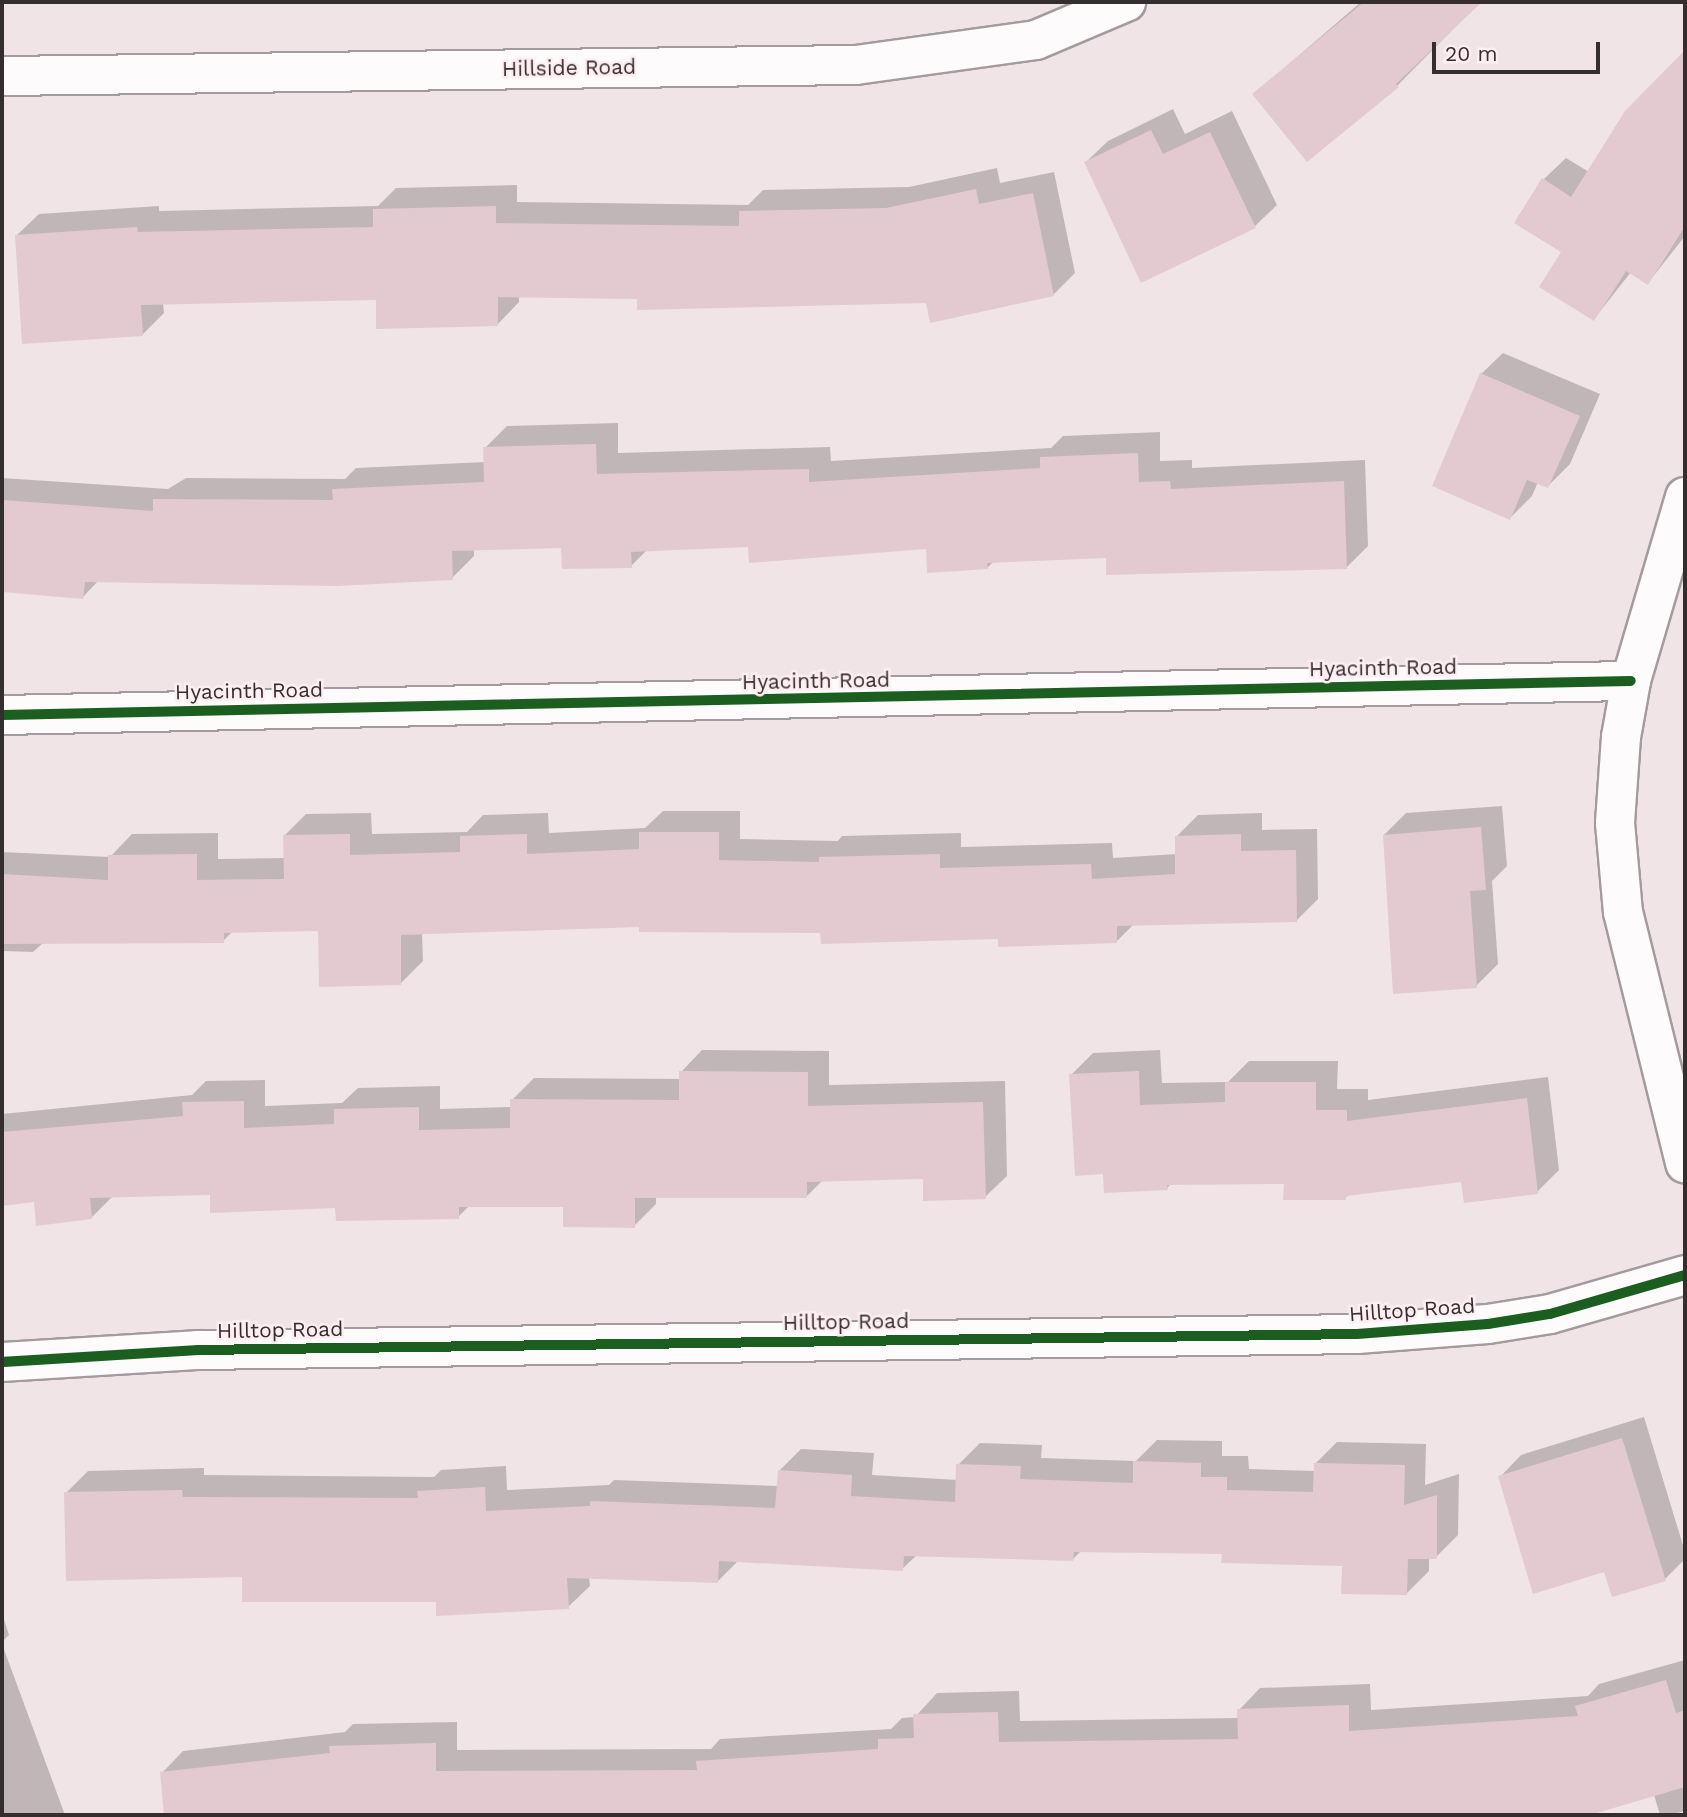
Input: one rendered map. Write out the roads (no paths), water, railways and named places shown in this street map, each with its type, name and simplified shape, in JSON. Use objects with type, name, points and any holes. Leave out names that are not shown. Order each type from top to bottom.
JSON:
[{"type":"street","name":"Hillside Road","points":[[2,76],[856,65],[1036,40],[1126,2]]},
{"type":"street","points":[[1685,497],[1631,681],[1621,737],[1615,823],[1623,912],[1685,1163]]},
{"type":"street","name":"Hyacinth Road","points":[[2,715],[1631,681]]},
{"type":"street","name":"Hilltop Road","points":[[2,1362],[198,1350],[1357,1334],[1488,1324],[1550,1314],[1685,1275]]}]
